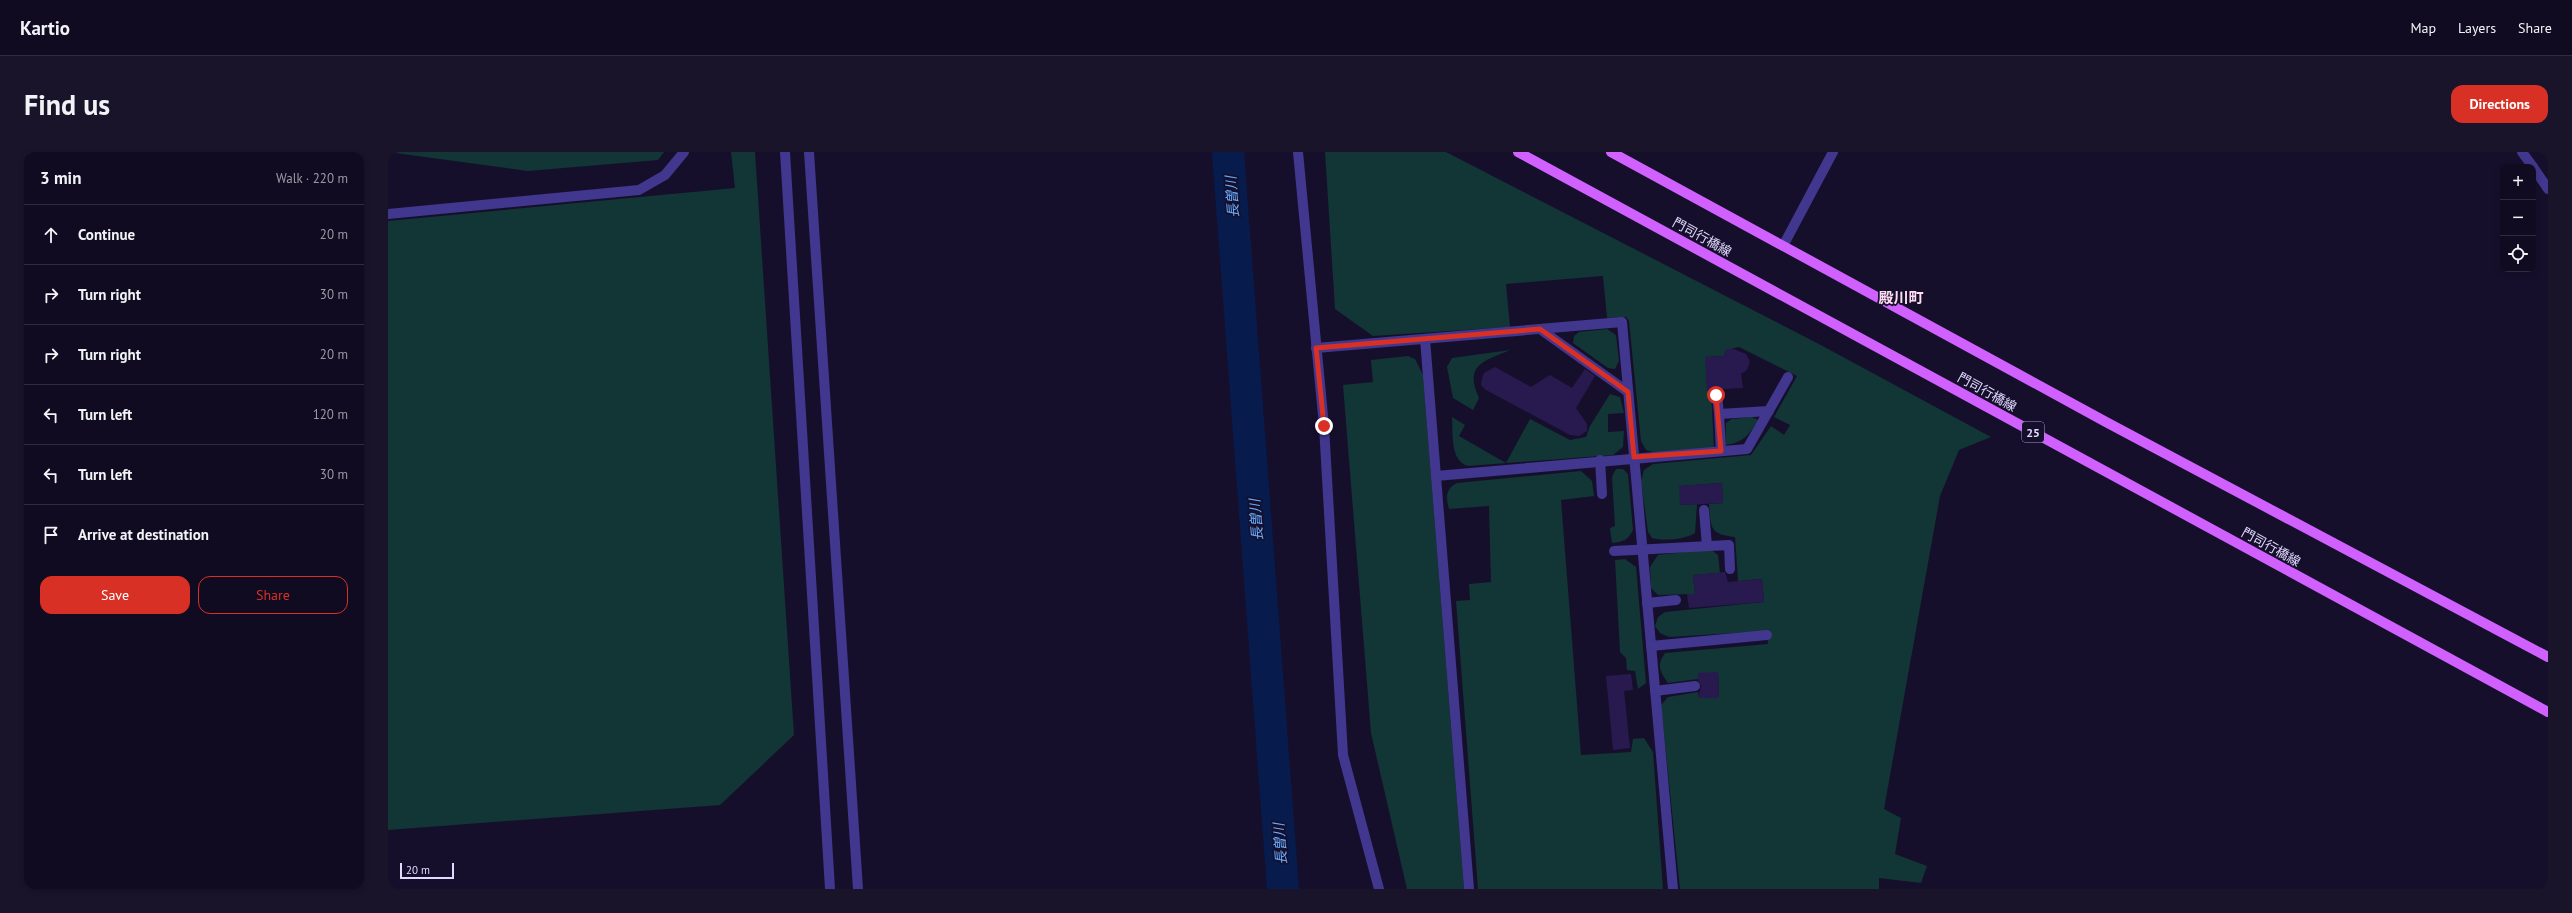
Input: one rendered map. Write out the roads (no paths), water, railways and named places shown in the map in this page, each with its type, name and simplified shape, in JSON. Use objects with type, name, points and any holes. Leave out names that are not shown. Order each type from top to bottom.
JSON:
[{"type":"main road","name":"門司行橋線","points":[[1518,152],[2548,712]]},
{"type":"main road","points":[[1611,152],[2106,422],[2548,657]]},
{"type":"street","points":[[388,214],[639,190],[665,175],[684,152]]},
{"type":"street","points":[[785,152],[830,889]]},
{"type":"street","points":[[809,152],[858,889]]},
{"type":"street","points":[[1298,152],[1326,465],[1343,755],[1379,889]]},
{"type":"street","points":[[1783,246],[1834,152]]},
{"type":"street","points":[[2522,152],[2531,164]]},
{"type":"street","points":[[2536,171],[2548,189]]},
{"type":"street","points":[[1316,348],[1622,322],[1673,889]]},
{"type":"street","points":[[1540,329],[1628,392]]},
{"type":"street","points":[[1425,339],[1469,889]]},
{"type":"street","points":[[1436,476],[1634,457],[1747,449],[1788,377]]},
{"type":"street","points":[[1716,395],[1721,451]]},
{"type":"street","points":[[1718,414],[1768,411]]},
{"type":"street","points":[[1600,460],[1602,494]]},
{"type":"street","points":[[1704,510],[1707,546]]},
{"type":"street","points":[[1614,551],[1729,545],[1730,569]]},
{"type":"street","points":[[1647,603],[1676,600]]},
{"type":"street","points":[[1651,646],[1767,635]]},
{"type":"street","points":[[1655,691],[1695,686]]},
{"type":"waterway","name":"長曽川","points":[[1228,152],[1283,889]]},
{"type":"district","name":"殿川町","points":[[1901,297]]}]
